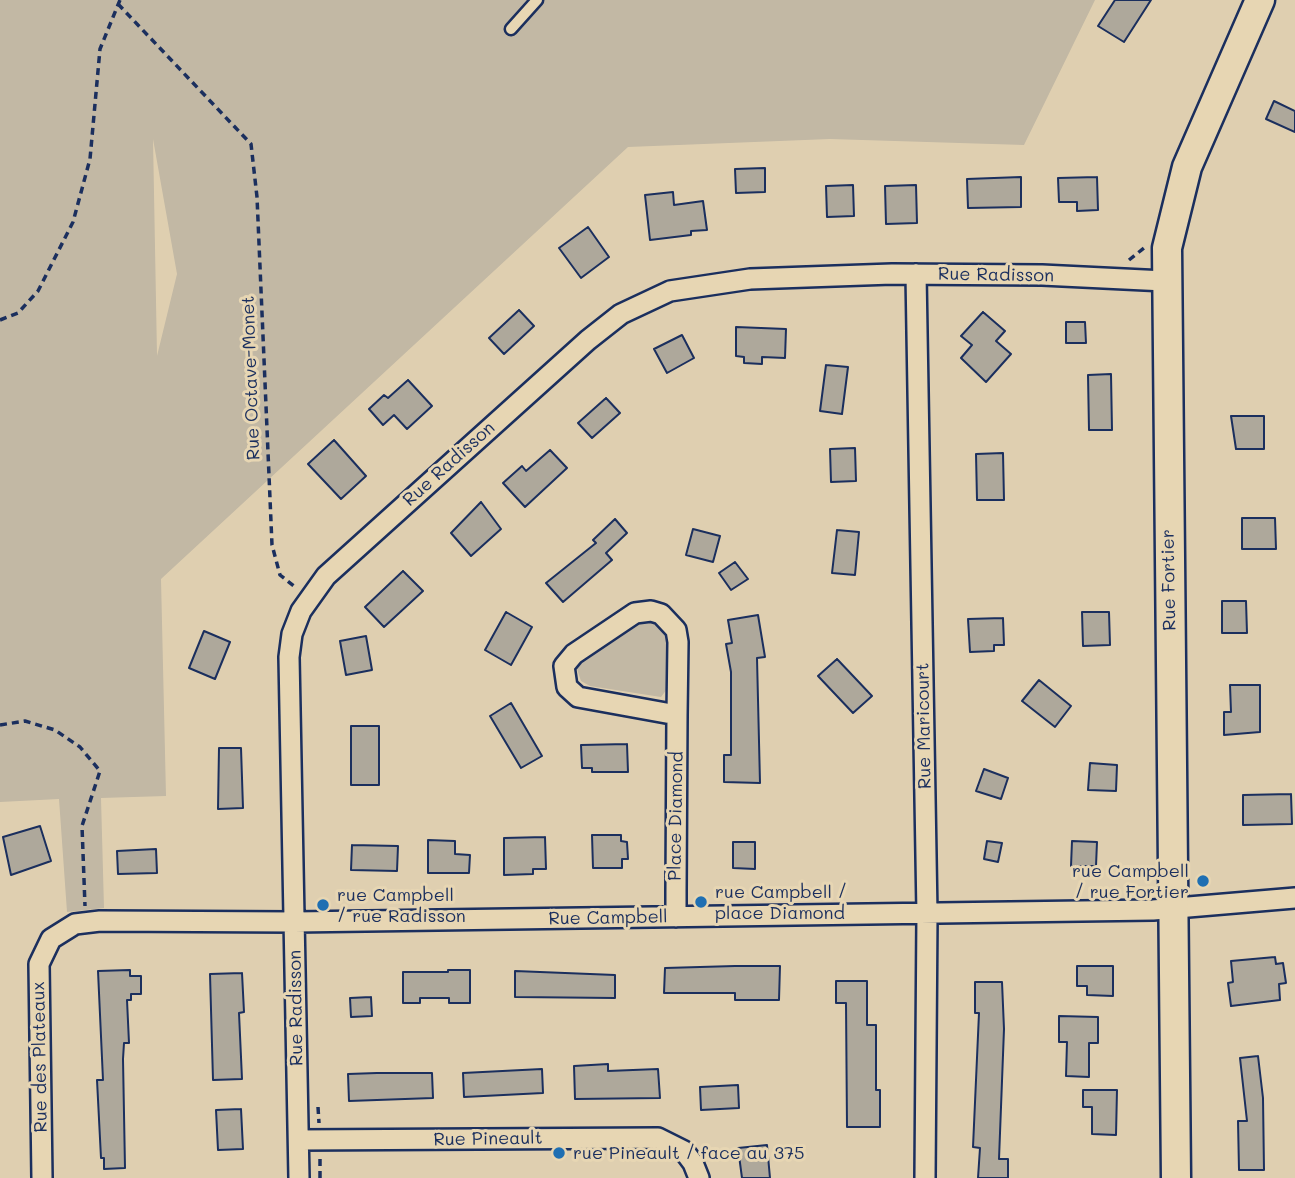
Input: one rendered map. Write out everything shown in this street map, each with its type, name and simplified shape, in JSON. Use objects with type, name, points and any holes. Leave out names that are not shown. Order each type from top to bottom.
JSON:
[{"type":"street","name":"Rue Fortier","points":[[1176,1178],[1165,281],[1169,233],[1187,167],[1260,0]]},
{"type":"street","name":"Rue Radisson","points":[[299,1178],[289,657],[295,623],[307,598],[336,566],[588,340],[635,306],[670,291],[714,282],[916,274],[1165,281]]},
{"type":"street","name":"Rue Maricourt","points":[[916,274],[927,914],[925,1178]]},
{"type":"street","name":"Place Diamond","points":[[676,917],[677,715],[677,635],[670,621],[661,614],[651,611],[635,613],[573,654],[564,666],[567,687],[578,697],[677,715]]},
{"type":"street","name":"Rue Campbell","points":[[51,939],[68,926],[100,921],[295,922],[927,914],[1173,909],[1295,898]]},
{"type":"street","name":"Rue des Plateaux","points":[[42,1178],[39,971],[41,957],[51,939]]},
{"type":"street","name":"Rue Pineault","points":[[299,1140],[658,1138],[684,1151],[699,1178]]},
{"type":"lane","points":[[510,29],[537,0]]},
{"type":"path","name":"Rue Octave-Monet","points":[[119,2],[251,144],[257,197],[272,545],[280,575],[307,598]]},
{"type":"path","points":[[0,320],[18,313],[38,291],[73,222],[90,159],[100,49],[119,2]]},
{"type":"path","points":[[0,725],[25,721],[55,730],[80,747],[100,771],[82,825],[85,906]]},
{"type":"path","points":[[320,1157],[320,1178]]},
{"type":"shaded area","points":[[0,0],[1095,0],[1024,145],[830,139],[628,147],[161,579],[166,796],[101,798],[104,908],[67,912],[59,799],[0,802]],"holes":[[[153,139],[177,274],[157,356]]]},
{"type":"shaded area","points":[[646,620],[658,622],[667,634],[667,689],[661,697],[590,686],[581,681],[577,669],[584,657]]},
{"type":"building","points":[[1115,0],[1151,0],[1124,42],[1098,26]]},
{"type":"building","points":[[1274,101],[1295,111],[1295,132],[1266,119]]},
{"type":"building","points":[[765,168],[765,192],[736,193],[735,169]]},
{"type":"building","points":[[1021,177],[1021,207],[968,208],[967,179]]},
{"type":"building","points":[[1097,177],[1098,210],[1077,211],[1077,202],[1059,202],[1058,178]]},
{"type":"building","points":[[853,185],[854,216],[827,217],[826,186]]},
{"type":"building","points":[[916,185],[917,223],[886,224],[885,186]]},
{"type":"building","points":[[673,192],[674,205],[703,201],[707,230],[691,231],[691,235],[650,240],[645,195]]},
{"type":"building","points":[[588,227],[609,257],[581,278],[559,248]]},
{"type":"building","points":[[519,310],[534,326],[504,354],[489,338]]},
{"type":"building","points":[[983,312],[1005,331],[996,341],[1011,354],[986,382],[961,358],[972,345],[961,336]]},
{"type":"building","points":[[1066,322],[1085,322],[1086,343],[1066,343]]},
{"type":"building","points":[[736,327],[786,329],[785,358],[762,357],[762,364],[744,363],[744,357],[736,356]]},
{"type":"building","points":[[682,335],[694,358],[667,373],[654,349]]},
{"type":"building","points":[[826,365],[848,367],[842,414],[820,411]]},
{"type":"building","points":[[1111,374],[1112,430],[1089,430],[1088,375]]},
{"type":"building","points":[[408,380],[432,406],[407,429],[394,415],[383,425],[369,409],[384,395],[388,398]]},
{"type":"building","points":[[606,398],[620,413],[592,438],[578,423]]},
{"type":"building","points":[[1231,416],[1264,416],[1264,449],[1236,449]]},
{"type":"building","points":[[334,440],[366,476],[341,499],[308,464]]},
{"type":"building","points":[[855,448],[856,481],[831,482],[830,449]]},
{"type":"building","points":[[550,450],[567,468],[525,507],[503,483],[522,466],[526,471]]},
{"type":"building","points":[[1003,453],[1004,500],[977,500],[976,454]]},
{"type":"building","points":[[481,502],[501,529],[471,556],[451,533]]},
{"type":"building","points":[[1242,518],[1275,518],[1276,549],[1242,549]]},
{"type":"building","points":[[615,519],[627,533],[606,553],[612,560],[563,602],[546,583],[596,543],[593,540]]},
{"type":"building","points":[[693,529],[720,536],[713,562],[686,555]]},
{"type":"building","points":[[837,530],[859,532],[855,575],[832,573]]},
{"type":"building","points":[[735,562],[748,579],[731,590],[719,573]]},
{"type":"building","points":[[403,571],[423,591],[384,627],[365,607]]},
{"type":"building","points":[[1222,601],[1246,601],[1247,633],[1222,633]]},
{"type":"building","points":[[506,612],[532,627],[511,665],[485,650]]},
{"type":"building","points":[[1082,612],[1109,612],[1110,645],[1083,646]]},
{"type":"building","points":[[758,615],[765,657],[757,658],[760,783],[724,782],[724,755],[731,755],[731,672],[726,644],[732,643],[728,620]]},
{"type":"building","points":[[1003,618],[1004,645],[994,645],[994,651],[970,652],[968,619]]},
{"type":"building","points":[[204,631],[230,642],[215,679],[189,668]]},
{"type":"building","points":[[366,636],[372,670],[346,675],[340,641]]},
{"type":"building","points":[[837,659],[872,696],[853,713],[818,676]]},
{"type":"building","points":[[1039,680],[1071,706],[1055,727],[1022,701]]},
{"type":"building","points":[[1230,685],[1260,685],[1260,732],[1224,735],[1224,712],[1231,712]]},
{"type":"building","points":[[511,703],[542,756],[521,768],[490,716]]},
{"type":"building","points":[[351,726],[379,726],[379,785],[351,785]]},
{"type":"building","points":[[627,744],[628,772],[592,772],[592,768],[582,768],[581,745]]},
{"type":"building","points":[[219,748],[241,748],[243,808],[218,809]]},
{"type":"building","points":[[1090,763],[1117,765],[1116,791],[1088,790]]},
{"type":"building","points":[[984,769],[1008,778],[1001,799],[976,791]]},
{"type":"building","points":[[1291,794],[1292,824],[1243,825],[1243,795]]},
{"type":"building","points":[[40,826],[51,861],[11,875],[3,837]]},
{"type":"building","points":[[592,835],[621,835],[621,841],[627,842],[628,859],[622,859],[622,868],[593,868]]},
{"type":"building","points":[[545,837],[546,869],[533,869],[533,874],[504,875],[504,838]]},
{"type":"building","points":[[428,840],[455,841],[455,854],[470,855],[469,873],[428,873]]},
{"type":"building","points":[[987,841],[1002,843],[998,862],[984,859]]},
{"type":"building","points":[[1072,841],[1097,842],[1096,866],[1071,866]]},
{"type":"building","points":[[733,842],[755,842],[755,869],[733,868]]},
{"type":"building","points":[[352,845],[398,846],[397,871],[351,870]]},
{"type":"building","points":[[156,849],[157,873],[118,874],[117,851]]},
{"type":"building","points":[[1275,957],[1276,964],[1283,963],[1286,983],[1279,984],[1280,1000],[1231,1006],[1228,983],[1233,982],[1231,961]]},
{"type":"building","points":[[780,966],[779,1000],[735,1000],[735,993],[664,993],[665,968]]},
{"type":"building","points":[[1077,966],[1113,966],[1113,996],[1087,995],[1087,986],[1077,986]]},
{"type":"building","points":[[130,970],[130,976],[141,976],[141,994],[131,994],[131,1000],[127,1000],[129,1043],[124,1043],[123,1059],[125,1168],[104,1169],[104,1158],[101,1158],[97,1080],[103,1080],[98,971]]},
{"type":"building","points":[[470,970],[470,1003],[449,1003],[449,998],[420,998],[420,1003],[403,1003],[403,972]]},
{"type":"building","points":[[515,971],[615,975],[615,998],[515,997]]},
{"type":"building","points":[[242,973],[244,1012],[239,1013],[242,1079],[213,1080],[210,974]]},
{"type":"building","points":[[836,981],[867,981],[867,1025],[876,1025],[876,1090],[880,1090],[880,1127],[847,1127],[846,1003],[836,1003]]},
{"type":"building","points":[[975,982],[1002,982],[1004,1029],[999,1159],[1008,1159],[1008,1178],[978,1178],[980,1148],[973,1147],[979,1013],[975,1013]]},
{"type":"building","points":[[371,997],[372,1016],[351,1017],[350,998]]},
{"type":"building","points":[[1059,1016],[1098,1017],[1098,1043],[1089,1043],[1089,1077],[1066,1076],[1067,1042],[1059,1042]]},
{"type":"building","points":[[1258,1056],[1263,1098],[1264,1170],[1239,1170],[1238,1121],[1247,1121],[1240,1058]]},
{"type":"building","points":[[608,1064],[608,1071],[658,1069],[660,1098],[575,1099],[574,1066]]},
{"type":"building","points":[[542,1069],[543,1093],[464,1097],[463,1073]]},
{"type":"building","points":[[432,1073],[433,1098],[349,1101],[348,1074]]},
{"type":"building","points":[[738,1085],[739,1108],[701,1110],[700,1087]]},
{"type":"building","points":[[1083,1090],[1117,1090],[1116,1135],[1092,1134],[1092,1107],[1083,1107]]},
{"type":"building","points":[[241,1109],[243,1149],[218,1150],[216,1110]]},
{"type":"building","points":[[767,1145],[770,1178],[742,1178],[738,1148]]},
{"type":"place","name":"rue Campbell / rue Fortier","points":[[1203,881]]},
{"type":"place","name":"rue Campbell / place Diamond","points":[[701,902]]},
{"type":"place","name":"rue Campbell / rue Radisson","points":[[323,905]]},
{"type":"place","name":"rue Pineault / face au 375","points":[[559,1153]]}]
